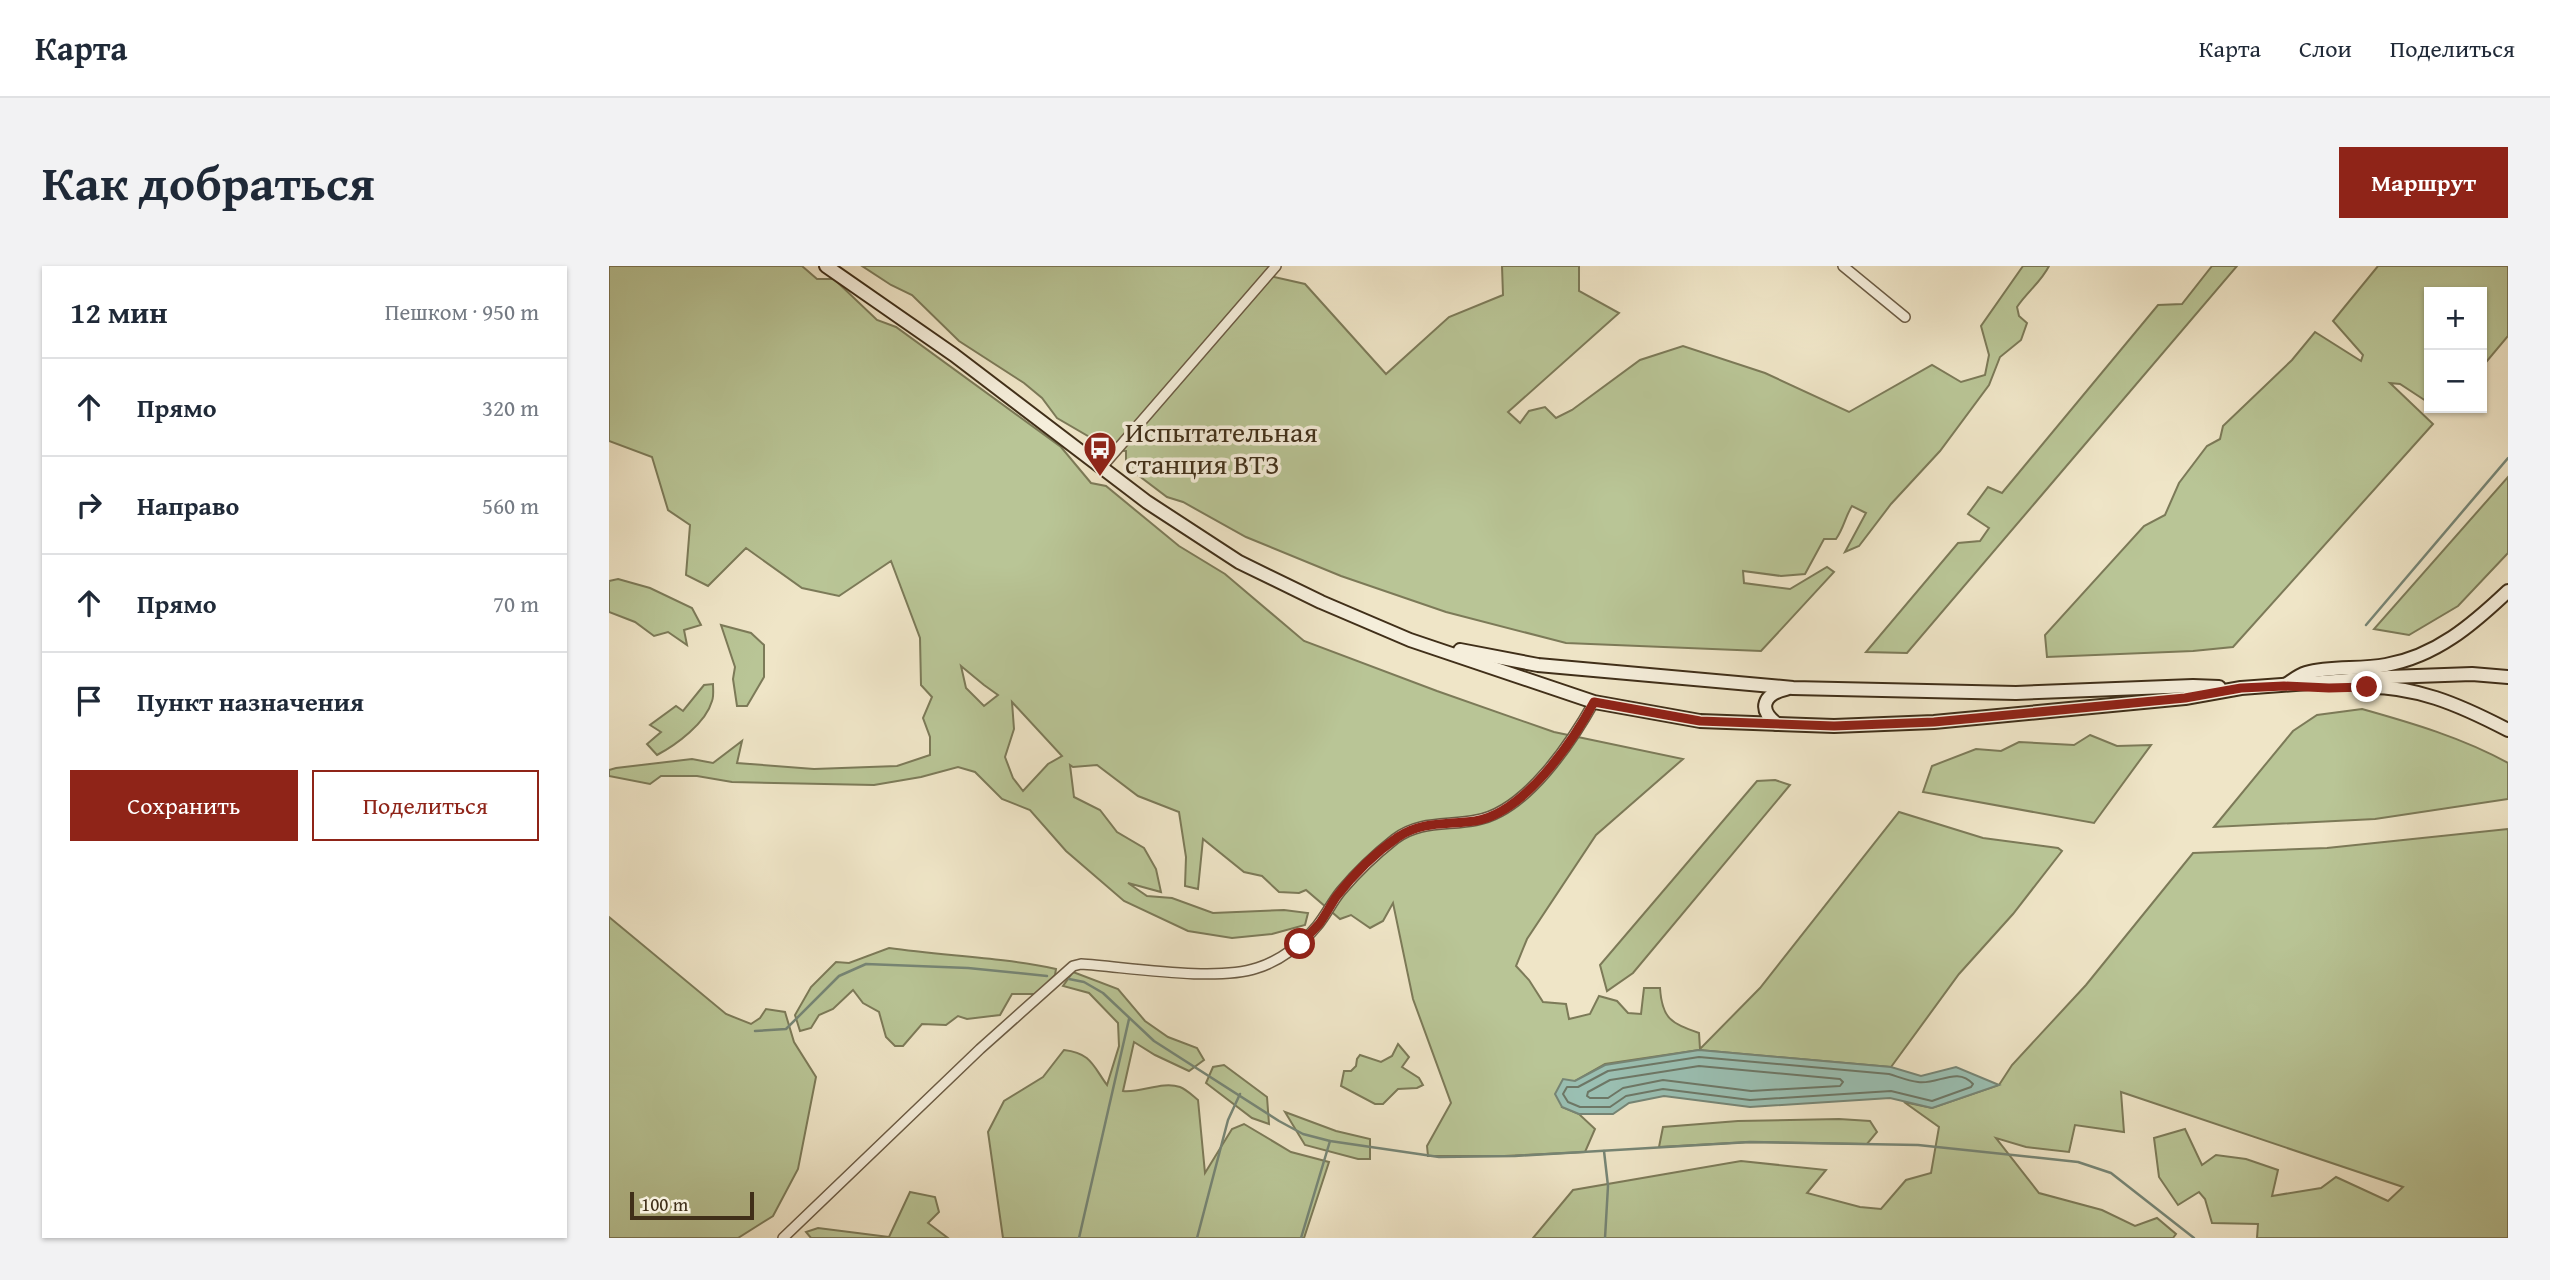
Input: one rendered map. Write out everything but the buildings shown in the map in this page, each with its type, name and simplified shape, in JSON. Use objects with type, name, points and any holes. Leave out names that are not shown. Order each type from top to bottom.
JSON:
[{"type":"main road","points":[[826,266],[954,355],[1147,502],[1239,562],[1410,640],[1594,702],[1700,721],[1834,726],[1934,722],[2185,698],[2241,688]]},
{"type":"main road","points":[[2284,686],[2304,673],[2384,665],[2434,650],[2461,634],[2508,591]]},
{"type":"main road","points":[[1366,621],[1464,651],[1538,665],[1793,688],[2015,693],[2193,686],[2241,688],[2472,674],[2508,677]]},
{"type":"main road","points":[[2284,686],[2405,689],[2448,700],[2508,730]]},
{"type":"main road","points":[[1777,724],[1769,718],[1765,709],[1767,698],[1774,692],[1793,688]]},
{"type":"street","points":[[1101,468],[1276,266]]},
{"type":"street","points":[[1843,266],[1905,317]]},
{"type":"street","points":[[783,1238],[980,1049],[1073,966],[1081,964],[1231,973],[1257,969],[1281,957],[1300,944],[1319,925],[1335,899],[1355,875],[1397,838],[1426,825],[1475,821],[1493,816],[1512,803],[1550,768],[1576,735],[1594,702]]},
{"type":"green space","points":[[609,266],[802,266],[817,279],[834,279],[877,320],[896,327],[1061,447],[1091,483],[1106,486],[1179,546],[1225,574],[1304,641],[1554,732],[1683,759],[1596,835],[1527,939],[1516,966],[1543,1002],[1566,1004],[1569,1019],[1590,1014],[1599,996],[1617,1001],[1628,1013],[1641,1014],[1644,988],[1660,988],[1666,1013],[1675,1023],[1699,1033],[1700,1049],[1760,988],[1899,812],[1983,838],[2058,848],[2062,851],[2013,914],[1959,974],[1891,1067],[1699,1050],[1605,1064],[1575,1081],[1562,1107],[1579,1114],[1595,1129],[1585,1152],[1428,1156],[1427,1146],[1451,1103],[1413,999],[1393,903],[1383,921],[1370,928],[1351,915],[1340,919],[1306,890],[1299,893],[1279,892],[1262,876],[1244,872],[1203,839],[1198,889],[1185,886],[1186,857],[1179,812],[1138,796],[1097,765],[1070,765],[1074,797],[1100,810],[1117,832],[1144,848],[1156,869],[1161,892],[1128,883],[1147,896],[1172,898],[1213,913],[1284,910],[1308,913],[1305,925],[1272,934],[1232,938],[1188,931],[1124,901],[1066,851],[1030,810],[1002,799],[975,772],[958,767],[874,785],[732,782],[697,776],[661,776],[650,784],[609,776],[609,770],[616,768],[692,759],[713,763],[742,741],[737,763],[814,769],[897,766],[930,755],[930,737],[923,718],[932,697],[921,685],[920,638],[891,561],[839,596],[802,588],[746,548],[708,586],[686,575],[690,525],[668,510],[652,457],[609,441]],"holes":[[[961,666],[984,685],[998,695],[984,706],[966,688]],[[1012,702],[1062,756],[1048,764],[1023,791],[1013,778],[1005,757],[1014,729]]]},
{"type":"green space","points":[[862,266],[1273,266],[1274,277],[1305,284],[1386,374],[1449,317],[1503,295],[1502,266],[1579,266],[1579,291],[1619,313],[1508,412],[1520,423],[1529,411],[1545,407],[1556,418],[1572,410],[1640,360],[1683,346],[1765,373],[1849,412],[1932,365],[1961,382],[1985,375],[1989,355],[1981,326],[2023,266],[2049,266],[2017,307],[2019,316],[2027,323],[2021,340],[2000,357],[1989,385],[1940,451],[1891,504],[1859,546],[1845,552],[1866,513],[1852,506],[1836,539],[1824,539],[1805,574],[1781,576],[1743,571],[1744,583],[1790,589],[1827,567],[1834,572],[1761,651],[1566,643],[1446,612],[1341,576],[1246,537],[1183,502],[1167,497],[1126,466],[1126,451],[1112,450],[1057,418],[1042,398],[1024,383],[959,341],[912,295]]},
{"type":"green space","points":[[2212,266],[2237,266],[1907,653],[1866,652],[1958,543],[1980,541],[1989,528],[1968,514],[1988,487],[2002,493],[2158,305],[2182,304]]},
{"type":"green space","points":[[2378,266],[2508,266],[2508,336],[2487,361],[2487,287],[2424,287],[2424,400],[2400,384],[2390,383],[2433,424],[2233,647],[2047,657],[2045,635],[2144,526],[2165,515],[2179,483],[2207,446],[2220,439],[2223,426],[2292,360],[2315,332],[2361,361],[2363,355],[2333,321]]},
{"type":"green space","points":[[2508,477],[2508,553],[2458,606],[2409,635],[2374,629]]},
{"type":"green space","points":[[618,579],[650,588],[692,608],[701,625],[684,630],[687,645],[668,632],[654,636],[635,622],[609,612],[609,581]]},
{"type":"green space","points":[[721,625],[751,633],[764,645],[764,677],[747,706],[737,706],[733,679],[735,667]]},
{"type":"green space","points":[[713,684],[713,699],[704,717],[681,739],[657,755],[647,744],[661,732],[650,725],[676,706],[683,711],[704,685]]},
{"type":"green space","points":[[2362,709],[2455,739],[2508,763],[2508,799],[2375,819],[2214,827],[2293,731],[2317,715]]},
{"type":"green space","points":[[2090,735],[2117,746],[2151,745],[2094,823],[1923,792],[1932,766],[1976,749],[2001,751],[2019,742],[2074,745]]},
{"type":"green space","points":[[1775,780],[1790,785],[1633,973],[1607,991],[1600,965],[1757,781]]},
{"type":"green space","points":[[2508,829],[2508,1238],[2257,1238],[2258,1224],[2212,1223],[2205,1199],[2199,1192],[2178,1205],[2159,1177],[2154,1138],[2185,1129],[2202,1165],[2216,1155],[2246,1159],[2278,1170],[2272,1196],[2321,1188],[2336,1177],[2388,1201],[2403,1187],[2121,1092],[2124,1132],[2075,1125],[2069,1152],[2026,1147],[1996,1138],[2039,1193],[2102,1210],[2135,1226],[2157,1218],[2176,1234],[2173,1238],[1533,1238],[1573,1190],[1741,1161],[1826,1170],[1807,1193],[1860,1207],[1881,1209],[1906,1180],[1931,1173],[1939,1127],[1904,1102],[1932,1108],[1999,1085],[2012,1065],[2086,985],[2193,853],[2327,848]]},
{"type":"green space","points":[[609,917],[726,1014],[751,1024],[760,1018],[766,1009],[785,1012],[794,1042],[816,1077],[798,1169],[773,1216],[738,1238],[609,1238]]},
{"type":"green space","points":[[889,948],[1056,969],[1055,975],[1036,994],[1012,994],[1000,1015],[967,1019],[958,1016],[946,1025],[922,1024],[903,1046],[895,1046],[886,1037],[879,1012],[863,1003],[853,990],[833,1009],[819,1015],[811,1028],[800,1031],[795,1015],[811,987],[836,962],[849,963]]},
{"type":"green space","points":[[1073,972],[1118,989],[1145,1021],[1168,1037],[1197,1048],[1204,1060],[1189,1071],[1134,1042],[1123,1091],[1173,1086],[1185,1089],[1198,1100],[1205,1173],[1232,1129],[1244,1124],[1291,1152],[1329,1162],[1304,1238],[1003,1238],[988,1132],[1004,1101],[1043,1077],[1064,1050],[1086,1057],[1107,1085],[1119,1046],[1118,1023],[1089,993],[1063,986]]},
{"type":"green space","points":[[1398,1044],[1409,1057],[1402,1067],[1419,1078],[1423,1085],[1398,1089],[1383,1104],[1375,1104],[1341,1086],[1344,1071],[1351,1071],[1356,1066],[1360,1055],[1381,1062],[1392,1056]]},
{"type":"green space","points":[[1224,1065],[1267,1097],[1269,1124],[1252,1118],[1206,1083],[1213,1067]]},
{"type":"green space","points":[[1285,1112],[1336,1131],[1370,1139],[1370,1159],[1358,1159],[1305,1145]]},
{"type":"green space","points":[[1738,1121],[1870,1121],[1877,1132],[1867,1144],[1750,1142],[1659,1147],[1663,1127]]},
{"type":"green space","points":[[910,1192],[935,1197],[939,1212],[928,1223],[948,1238],[811,1238],[806,1232],[818,1228],[889,1237]]},
{"type":"water","points":[[1699,1050],[1891,1067],[1921,1076],[1956,1067],[1999,1085],[1932,1108],[1890,1098],[1750,1107],[1664,1096],[1629,1103],[1613,1114],[1579,1114],[1562,1107],[1555,1094],[1563,1079],[1575,1081],[1605,1065]]},
{"type":"waterway","points":[[2366,625],[2508,458]]},
{"type":"waterway","points":[[755,1031],[786,1029],[839,976],[866,964],[968,968],[1047,976]]},
{"type":"waterway","points":[[1069,979],[1084,982],[1103,993],[1154,1041],[1279,1121],[1303,1134],[1330,1141],[1439,1157],[1515,1156],[1750,1142],[1918,1145],[2078,1162],[2111,1173],[2194,1238]]},
{"type":"waterway","points":[[1079,1238],[1129,1019]]},
{"type":"waterway","points":[[1197,1238],[1228,1120],[1240,1094]]},
{"type":"waterway","points":[[1301,1238],[1330,1141]]},
{"type":"waterway","points":[[1604,1151],[1608,1186],[1605,1238]]},
{"type":"place","name":"Испытательная станция ВТЗ","points":[[1100,478]]},
{"type":"route","points":[[1300,944],[1319,925],[1335,899],[1355,875],[1397,838],[1415,828],[1437,823],[1475,821],[1493,816],[1512,803],[1550,768],[1576,735],[1594,702],[1700,721],[1834,726],[1934,722],[2185,698],[2241,688],[2367,687]]}]
